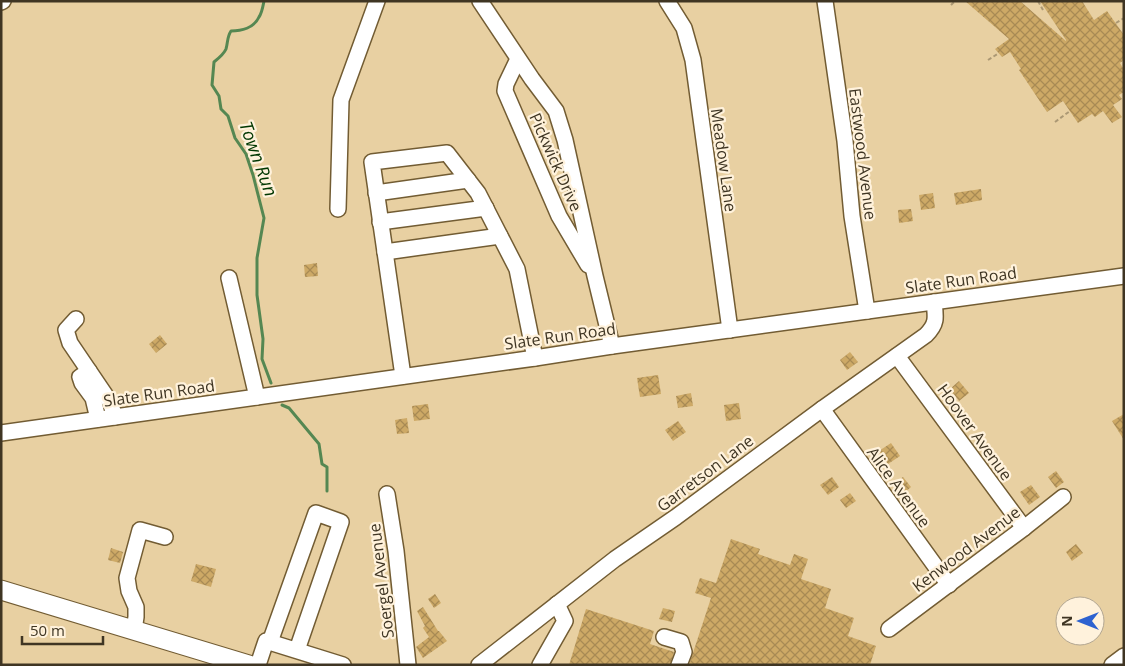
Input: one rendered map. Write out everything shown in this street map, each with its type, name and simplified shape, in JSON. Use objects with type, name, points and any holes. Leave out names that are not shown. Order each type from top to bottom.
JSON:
[{"type":"main road","points":[[1,590],[250,665]]},
{"type":"street","points":[[338,209],[341,100],[377,1]]},
{"type":"street","name":"Pickwick Drive","points":[[480,1],[518,59],[556,111],[565,140],[612,346]]},
{"type":"street","name":"Meadow Lane","points":[[667,1],[684,28],[693,60],[730,330]]},
{"type":"street","name":"Eastwood Avenue","points":[[825,1],[845,142],[852,216],[867,311]]},
{"type":"street","name":"Pickwick Drive","points":[[518,59],[506,84],[505,91],[559,216],[595,276]]},
{"type":"street","points":[[403,376],[372,162],[447,153],[478,193],[518,269],[535,358]]},
{"type":"street","points":[[376,193],[468,180]]},
{"type":"street","points":[[380,222],[486,208]]},
{"type":"street","points":[[385,252],[500,236]]},
{"type":"street","name":"Slate Run Road","points":[[1,433],[612,346],[1124,276]]},
{"type":"street","points":[[229,278],[257,397]]},
{"type":"street","name":"Garretson Lane","points":[[479,665],[615,559],[676,517],[926,335],[934,327],[936,317],[934,302]]},
{"type":"street","points":[[76,319],[66,330],[70,343],[110,402],[115,417]]},
{"type":"street","name":"Hoover Avenue","points":[[897,356],[1024,528]]},
{"type":"street","points":[[89,372],[80,377],[92,398],[98,419]]},
{"type":"street","name":"Alice Avenue","points":[[822,409],[949,585]]},
{"type":"street","name":"Soergel Avenue","points":[[387,494],[396,551],[408,665]]},
{"type":"street","name":"Kenwood Avenue","points":[[889,629],[1063,497]]},
{"type":"street","points":[[270,642],[316,513],[341,522],[297,650]]},
{"type":"street","points":[[134,630],[136,607],[129,590],[127,578],[140,530],[166,537]]},
{"type":"street","points":[[540,665],[565,621],[557,604]]},
{"type":"street","points":[[664,637],[681,642],[684,652],[679,665]]},
{"type":"street","points":[[258,665],[266,641],[343,665]]},
{"type":"street","points":[[1112,665],[1124,656]]},
{"type":"path","points":[[951,4],[955,1]]},
{"type":"path","points":[[1038,1],[1044,10]]},
{"type":"path","points":[[1116,23],[1124,18]]},
{"type":"path","points":[[988,60],[999,53]]},
{"type":"path","points":[[1055,122],[1070,111]]},
{"type":"building","points":[[965,1],[1020,1],[1066,41],[1040,1],[1082,1],[1094,20],[1107,11],[1124,35],[1124,60],[1120,63],[1124,70],[1124,92],[1119,95],[1122,99],[1113,105],[1122,117],[1112,123],[1103,111],[1095,117],[1092,114],[1078,123],[1063,101],[1047,112],[1019,70],[1021,69],[1010,52],[1002,57],[995,49],[1009,39]]},
{"type":"building","points":[[981,189],[982,200],[956,205],[954,193]]},
{"type":"building","points":[[933,193],[935,208],[921,210],[919,195]]},
{"type":"building","points":[[911,209],[913,221],[899,223],[898,210]]},
{"type":"building","points":[[317,263],[318,276],[305,277],[304,265]]},
{"type":"building","points":[[160,335],[167,344],[156,353],[149,344]]},
{"type":"building","points":[[850,352],[858,362],[847,370],[840,360]]},
{"type":"building","points":[[658,375],[661,394],[640,397],[637,378]]},
{"type":"building","points":[[959,381],[969,393],[959,401],[950,389]]},
{"type":"building","points":[[691,393],[693,406],[678,408],[676,396]]},
{"type":"building","points":[[739,403],[741,419],[726,421],[724,405]]},
{"type":"building","points":[[428,404],[430,419],[414,421],[412,406]]},
{"type":"building","points":[[1124,414],[1124,440],[1112,421]]},
{"type":"building","points":[[407,418],[409,433],[397,434],[395,420]]},
{"type":"building","points":[[678,421],[686,432],[673,441],[665,430]]},
{"type":"building","points":[[891,443],[900,456],[888,464],[879,451]]},
{"type":"building","points":[[1056,471],[1064,482],[1056,488],[1048,477]]},
{"type":"building","points":[[832,477],[839,487],[828,495],[820,485]]},
{"type":"building","points":[[903,477],[911,487],[902,495],[894,484]]},
{"type":"building","points":[[1031,485],[1040,497],[1029,505],[1020,492]]},
{"type":"building","points":[[850,493],[856,501],[846,508],[840,500]]},
{"type":"building","points":[[731,539],[760,549],[758,554],[790,565],[794,554],[808,559],[801,579],[831,589],[825,608],[854,618],[848,636],[876,646],[870,665],[689,665],[711,598],[695,593],[700,578],[716,583]]},
{"type":"building","points":[[1076,544],[1083,553],[1072,561],[1066,552]]},
{"type":"building","points":[[111,548],[123,552],[120,563],[108,560]]},
{"type":"building","points":[[196,564],[216,569],[211,587],[191,581]]},
{"type":"building","points":[[435,594],[441,603],[434,608],[428,599]]},
{"type":"building","points":[[423,607],[438,631],[447,641],[423,658],[416,647],[429,637],[423,628],[425,626],[417,611]]},
{"type":"building","points":[[663,608],[675,611],[672,622],[659,619]]},
{"type":"building","points":[[586,609],[654,631],[650,644],[674,652],[670,665],[569,665]]},
{"type":"waterway","name":"Town Run","points":[[264,1],[261,14],[254,24],[243,29],[231,31],[225,51],[214,62],[212,85],[219,96],[221,109],[228,116],[235,138],[246,154],[264,218],[257,258],[257,295],[263,339],[262,359],[271,383]]},
{"type":"waterway","name":"Town Run","points":[[282,405],[289,408],[319,444],[322,464],[327,467],[327,491]]}]
